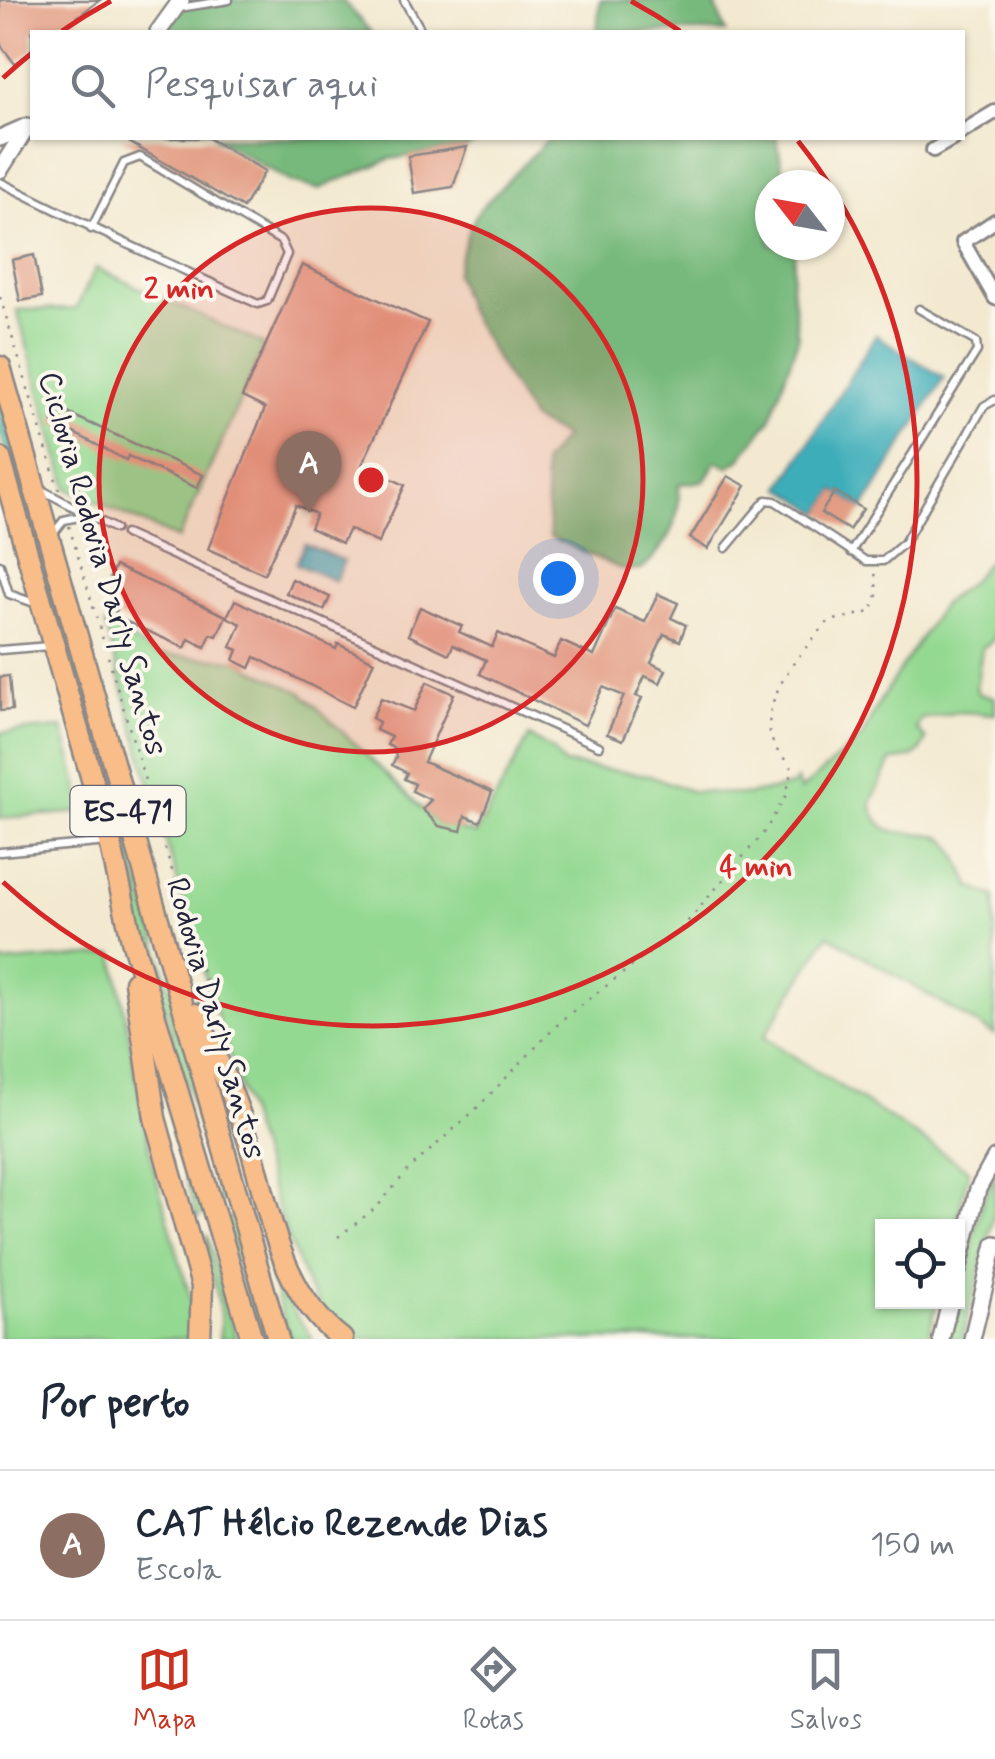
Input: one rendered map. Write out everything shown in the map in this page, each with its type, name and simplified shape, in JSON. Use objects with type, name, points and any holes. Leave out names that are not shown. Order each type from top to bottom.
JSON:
[{"type":"main road","name":"Rodovia Darly Santos","points":[[0,367],[278,1339]]},
{"type":"main road","name":"Rodovia Darly Santos","points":[[0,458],[4,488],[110,842],[132,940],[252,1339]]},
{"type":"main road","points":[[132,940],[155,1118],[204,1298],[200,1339]]},
{"type":"main road","points":[[175,977],[239,1112],[289,1276],[306,1305],[342,1339]]},
{"type":"street","points":[[160,30],[179,4]]},
{"type":"street","points":[[965,130],[995,112]]},
{"type":"street","points":[[0,138],[30,124]]},
{"type":"street","points":[[0,170],[30,124]]},
{"type":"street","points":[[934,150],[951,140]]},
{"type":"street","points":[[995,221],[964,239],[963,246],[995,298]]},
{"type":"street","points":[[965,1242],[978,1189],[995,1158]]},
{"type":"street","points":[[972,1339],[995,1244]]},
{"type":"street","points":[[940,1339],[948,1309]]},
{"type":"lane","points":[[179,4],[229,0]]},
{"type":"lane","points":[[404,0],[421,30]]},
{"type":"lane","points":[[0,182],[91,229],[258,304],[268,301],[287,254],[284,244],[140,158],[124,164],[91,229]]},
{"type":"lane","points":[[851,552],[977,351],[976,342],[919,309]]},
{"type":"lane","points":[[726,548],[766,500],[776,501],[874,564],[904,544],[984,406],[995,400]]},
{"type":"lane","points":[[34,486],[115,529]]},
{"type":"lane","points":[[52,546],[56,529],[67,518],[88,517]]},
{"type":"lane","points":[[125,534],[599,746]]},
{"type":"lane","points":[[0,565],[10,594],[42,606]]},
{"type":"lane","points":[[0,650],[54,645]]},
{"type":"lane","points":[[60,668],[84,661]]},
{"type":"lane","points":[[0,852],[110,842]]},
{"type":"path","name":"Ciclovia Rodovia Darly Santos","points":[[0,297],[62,502]]},
{"type":"path","name":"Ciclovia Rodovia Darly Santos","points":[[67,518],[222,1036]]},
{"type":"path","points":[[338,1237],[377,1207],[408,1170],[474,1111],[564,1018],[682,928],[765,831],[785,797],[793,770],[774,747],[771,730],[771,711],[779,688],[829,621],[871,612],[878,595],[874,564]]},
{"type":"green space","points":[[185,0],[342,0],[369,30],[166,30]]},
{"type":"green space","points":[[600,0],[713,0],[725,30],[597,30]]},
{"type":"green space","points":[[218,140],[480,140],[467,147],[390,159],[319,189],[291,182]]},
{"type":"green space","points":[[547,140],[777,140],[782,170],[755,170],[755,260],[794,260],[792,288],[798,339],[770,420],[740,459],[728,467],[716,461],[704,481],[679,484],[678,509],[671,531],[641,570],[621,569],[550,537],[543,463],[564,437],[532,420],[466,308],[455,274],[470,226],[480,209]]},
{"type":"green space","points":[[96,268],[265,345],[178,539],[68,489],[17,310],[76,309]]},
{"type":"green space","points":[[0,397],[73,656],[65,661],[0,432]]},
{"type":"green space","points":[[995,554],[995,639],[982,648],[976,689],[979,694],[995,697],[995,714],[958,712],[921,719],[916,729],[926,739],[923,746],[913,756],[891,761],[871,803],[877,818],[895,832],[941,837],[956,853],[971,887],[995,897],[995,1035],[828,935],[764,1037],[969,1170],[957,1219],[875,1219],[875,1309],[935,1309],[928,1339],[359,1339],[323,1310],[308,1288],[279,1214],[201,964],[105,625],[158,655],[234,660],[302,693],[439,825],[476,834],[529,737],[553,750],[563,764],[649,775],[690,791],[747,795],[792,786],[797,780],[800,791],[862,737],[878,704],[943,603],[966,586]]},
{"type":"green space","points":[[78,669],[231,1199],[220,1202],[69,672]]},
{"type":"green space","points":[[63,728],[85,812],[0,818],[0,733]]},
{"type":"green space","points":[[114,954],[152,1162],[190,1297],[190,1334],[188,1339],[0,1339],[0,963]]},
{"type":"green space","points":[[161,1057],[205,1210],[197,1219],[174,1138]]},
{"type":"green space","points":[[995,1174],[995,1211],[962,1339],[948,1339],[956,1309],[965,1309],[965,1271],[983,1200]]},
{"type":"green space","points":[[236,1216],[270,1339],[259,1339],[224,1219]]},
{"type":"green space","points":[[207,1235],[236,1339],[219,1339],[220,1309]]},
{"type":"green space","points":[[265,1254],[285,1300],[313,1339],[289,1339]]},
{"type":"water","points":[[876,335],[944,378],[863,509],[835,491],[821,513],[781,487]]},
{"type":"water","points":[[305,544],[344,561],[335,581],[296,564]]},
{"type":"building","points":[[0,0],[100,0],[60,30],[30,30],[30,53],[15,64],[0,44]]},
{"type":"building","points":[[125,140],[211,140],[265,171],[243,208]]},
{"type":"building","points":[[467,147],[453,187],[414,193],[408,156]]},
{"type":"building","points":[[34,255],[42,297],[20,301],[12,260]]},
{"type":"building","points":[[302,265],[428,322],[362,465],[405,485],[378,543],[349,529],[342,543],[310,528],[316,514],[296,505],[264,574],[208,549],[265,408],[242,397]]},
{"type":"building","points":[[59,409],[203,475],[197,488],[128,456],[126,460],[53,422]]},
{"type":"building","points":[[728,476],[746,486],[708,549],[690,538]]},
{"type":"building","points":[[835,491],[863,509],[849,530],[821,513]]},
{"type":"building","points":[[115,566],[226,616],[217,636],[211,634],[205,647],[189,639],[185,648],[114,616],[119,605],[110,602],[119,581],[110,577]]},
{"type":"building","points":[[292,579],[330,597],[324,610],[286,593]]},
{"type":"building","points":[[658,594],[678,603],[671,618],[686,625],[680,641],[664,634],[651,663],[666,670],[660,683],[645,676],[636,696],[642,698],[623,740],[607,734],[624,696],[603,687],[585,725],[480,674],[486,660],[453,645],[449,654],[408,635],[420,607],[462,626],[459,632],[492,647],[498,633],[554,658],[561,641],[594,656],[615,609],[645,622]]},
{"type":"building","points":[[235,600],[336,649],[338,644],[374,661],[353,707],[255,657],[250,668],[234,660],[238,650],[231,647],[241,624],[227,617]]},
{"type":"building","points":[[9,676],[12,710],[0,711],[0,677]]},
{"type":"building","points":[[427,682],[454,694],[424,762],[492,792],[480,822],[465,816],[461,831],[439,826],[422,809],[431,800],[412,791],[415,784],[404,779],[407,773],[392,765],[396,757],[394,748],[387,745],[391,737],[376,730],[379,722],[372,718],[381,698],[414,711]]},
{"type":"waterway","points":[[0,414],[65,642]]},
{"type":"place","name":"CAT Hélcio Rezende Dias","points":[[309,513]]}]
